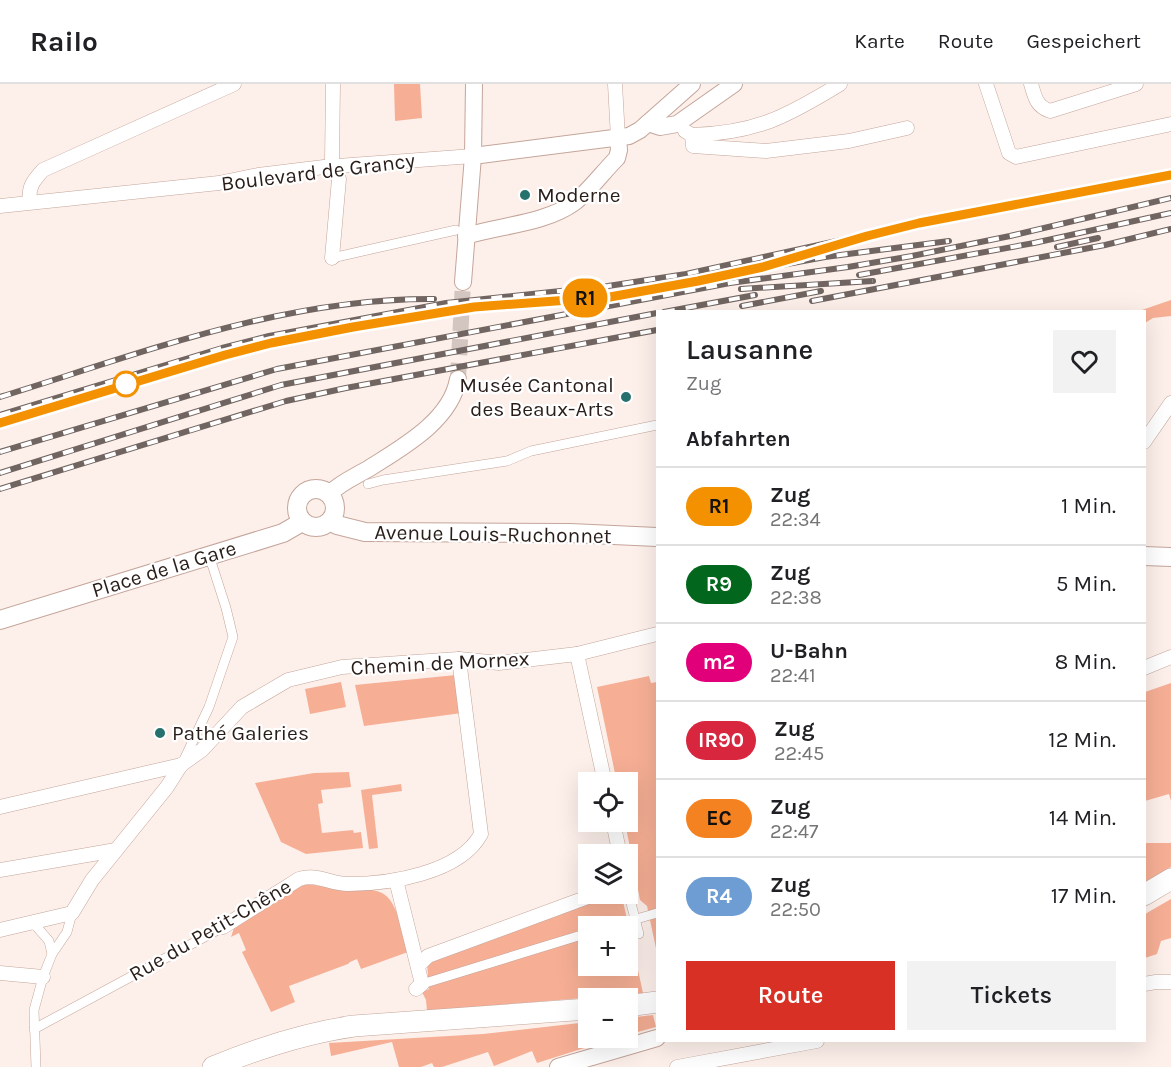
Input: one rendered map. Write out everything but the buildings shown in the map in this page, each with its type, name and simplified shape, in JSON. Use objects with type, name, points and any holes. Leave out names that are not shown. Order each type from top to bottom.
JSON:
[{"type":"main road","points":[[315,489],[329,494],[335,509],[331,520],[320,527],[302,522],[296,508],[302,495],[315,489]]},
{"type":"main road","name":"Avenue Louis-Ruchonnet","points":[[331,520],[344,527],[365,532],[570,533],[656,537]]},
{"type":"main road","name":"Place de la Gare","points":[[0,620],[283,533],[302,522]]},
{"type":"main road","points":[[1146,556],[1171,558]]},
{"type":"main road","points":[[1146,894],[1171,879]]},
{"type":"main road","points":[[638,1005],[656,1002]]},
{"type":"main road","points":[[213,1067],[264,1047],[323,1030],[578,1010]]},
{"type":"street","points":[[30,202],[29,190],[43,170],[234,84]]},
{"type":"street","points":[[333,84],[332,161],[339,179],[332,258],[544,217],[577,201],[616,158],[619,150],[615,84]]},
{"type":"street","points":[[462,282],[459,235],[473,156],[474,84]]},
{"type":"street","points":[[642,128],[692,84]]},
{"type":"street","points":[[642,128],[677,124],[734,84]]},
{"type":"street","points":[[677,124],[692,135],[741,131],[769,123],[804,106],[840,84]]},
{"type":"street","points":[[986,84],[1009,153],[1016,157],[1171,124]]},
{"type":"street","points":[[1031,84],[1037,103],[1050,111],[1136,84]]},
{"type":"street","name":"Boulevard de Grancy","points":[[0,206],[219,183],[258,175],[335,166],[473,156],[601,141],[618,138],[642,128]]},
{"type":"street","points":[[692,135],[693,146],[766,151],[849,141],[907,128]]},
{"type":"street","points":[[329,494],[427,429],[446,409],[456,389],[458,379]]},
{"type":"street","points":[[1146,439],[1171,403]]},
{"type":"street","points":[[368,484],[507,461],[531,451],[656,425]]},
{"type":"street","points":[[52,954],[49,929],[66,914],[167,787],[181,765],[209,707],[231,648],[232,637],[229,617],[209,555]]},
{"type":"street","name":"Chemin de Mornex","points":[[181,765],[202,750],[242,707],[288,680],[342,667],[459,659],[499,663],[577,654],[656,634]]},
{"type":"street","points":[[577,654],[603,772]]},
{"type":"street","points":[[1146,667],[1171,657]]},
{"type":"street","name":"Rue du Petit-Chêne","points":[[34,1029],[222,927],[299,879],[309,876],[348,884],[396,880],[454,861],[476,844],[481,834],[459,659]]},
{"type":"street","points":[[0,807],[181,765]]},
{"type":"street","points":[[0,870],[116,850]]},
{"type":"street","points":[[396,880],[418,966],[419,986],[578,936]]},
{"type":"street","points":[[418,966],[428,956],[578,901]]},
{"type":"street","points":[[638,918],[656,913]]},
{"type":"street","points":[[0,930],[66,914]]},
{"type":"street","points":[[36,1067],[34,1010],[52,954],[67,932],[66,914]]},
{"type":"street","points":[[29,923],[36,926],[49,941]]},
{"type":"street","points":[[638,929],[639,934]]},
{"type":"street","points":[[0,973],[43,977]]},
{"type":"street","points":[[1146,984],[1171,982]]},
{"type":"street","points":[[558,1067],[656,1038]]},
{"type":"street","points":[[677,1067],[812,1042]]},
{"type":"shaded area","points":[[394,84],[420,84],[422,118],[395,121]]},
{"type":"shaded area","points":[[1171,300],[1171,316],[1153,318],[1146,322],[1146,310],[1142,310]]},
{"type":"shaded area","points":[[456,675],[462,713],[364,726],[355,685]]},
{"type":"shaded area","points":[[649,676],[651,683],[656,682],[656,948],[647,906],[640,900],[638,890],[638,844],[629,844],[627,832],[638,832],[638,772],[615,772],[597,687]]},
{"type":"shaded area","points":[[341,682],[346,707],[310,714],[305,689]]},
{"type":"shaded area","points":[[1171,683],[1171,801],[1169,794],[1146,801],[1146,692]]},
{"type":"shaded area","points":[[349,772],[351,787],[321,790],[323,803],[318,804],[322,833],[353,830],[354,833],[361,832],[363,848],[306,854],[281,842],[255,783],[314,773]]},
{"type":"shaded area","points":[[401,784],[402,791],[372,795],[378,848],[369,849],[361,790]]},
{"type":"shaded area","points":[[1146,843],[1171,843],[1171,867],[1146,883]]},
{"type":"shaded area","points":[[308,884],[341,889],[372,890],[388,897],[398,915],[408,952],[361,969],[357,959],[289,986],[295,1002],[271,1012],[242,952],[246,950],[239,933],[231,937],[235,925]]},
{"type":"shaded area","points":[[1171,899],[1171,938],[1161,941],[1157,954],[1146,958],[1146,913]]},
{"type":"shaded area","points":[[588,904],[624,904],[626,916],[578,916],[578,976],[638,976],[638,970],[643,993],[638,993],[638,988],[578,988],[578,998],[427,1011],[426,1000],[422,992],[429,989],[427,963]]},
{"type":"shaded area","points":[[653,1015],[656,1027],[638,1032],[638,1017]]},
{"type":"shaded area","points":[[578,1023],[578,1048],[584,1048],[537,1063],[532,1051],[494,1066],[488,1052],[442,1067],[434,1067],[432,1063],[421,1067],[399,1067],[392,1042],[331,1056],[329,1043],[483,1034]]},
{"type":"tunnel","points":[[458,379],[463,282]]},
{"type":"railway","points":[[0,415],[269,336],[446,303],[608,286],[686,274],[919,223],[1171,175]]},
{"type":"railway","points":[[0,452],[277,369],[730,283],[912,256],[1010,236],[1171,198]]},
{"type":"railway","points":[[859,275],[1034,243],[1171,213]]},
{"type":"railway","points":[[812,301],[1105,245],[1171,229]]},
{"type":"railway","points":[[1057,247],[1098,238]]},
{"type":"railway","points":[[750,271],[825,257],[949,241]]},
{"type":"railway","points":[[741,289],[873,281]]},
{"type":"railway","points":[[742,306],[821,291]]},
{"type":"railway","points":[[588,301],[632,293]]},
{"type":"railway","points":[[675,310],[755,295]]},
{"type":"railway","points":[[549,301],[597,298]]},
{"type":"railway","points":[[0,397],[160,346],[268,318],[378,301],[434,299]]},
{"type":"railway","points":[[0,473],[281,385],[656,313]]},
{"type":"railway","points":[[0,489],[286,401],[656,330]]},
{"type":"train","name":"R1","points":[[0,423],[271,343],[474,307],[610,297],[698,281],[763,267],[919,223],[1171,175]]},
{"type":"place","name":"Moderne","points":[[525,195]]},
{"type":"place","name":"Musée Cantonal des Beaux-Arts","points":[[626,397]]},
{"type":"place","name":"Pathé Galeries","points":[[160,733]]}]
